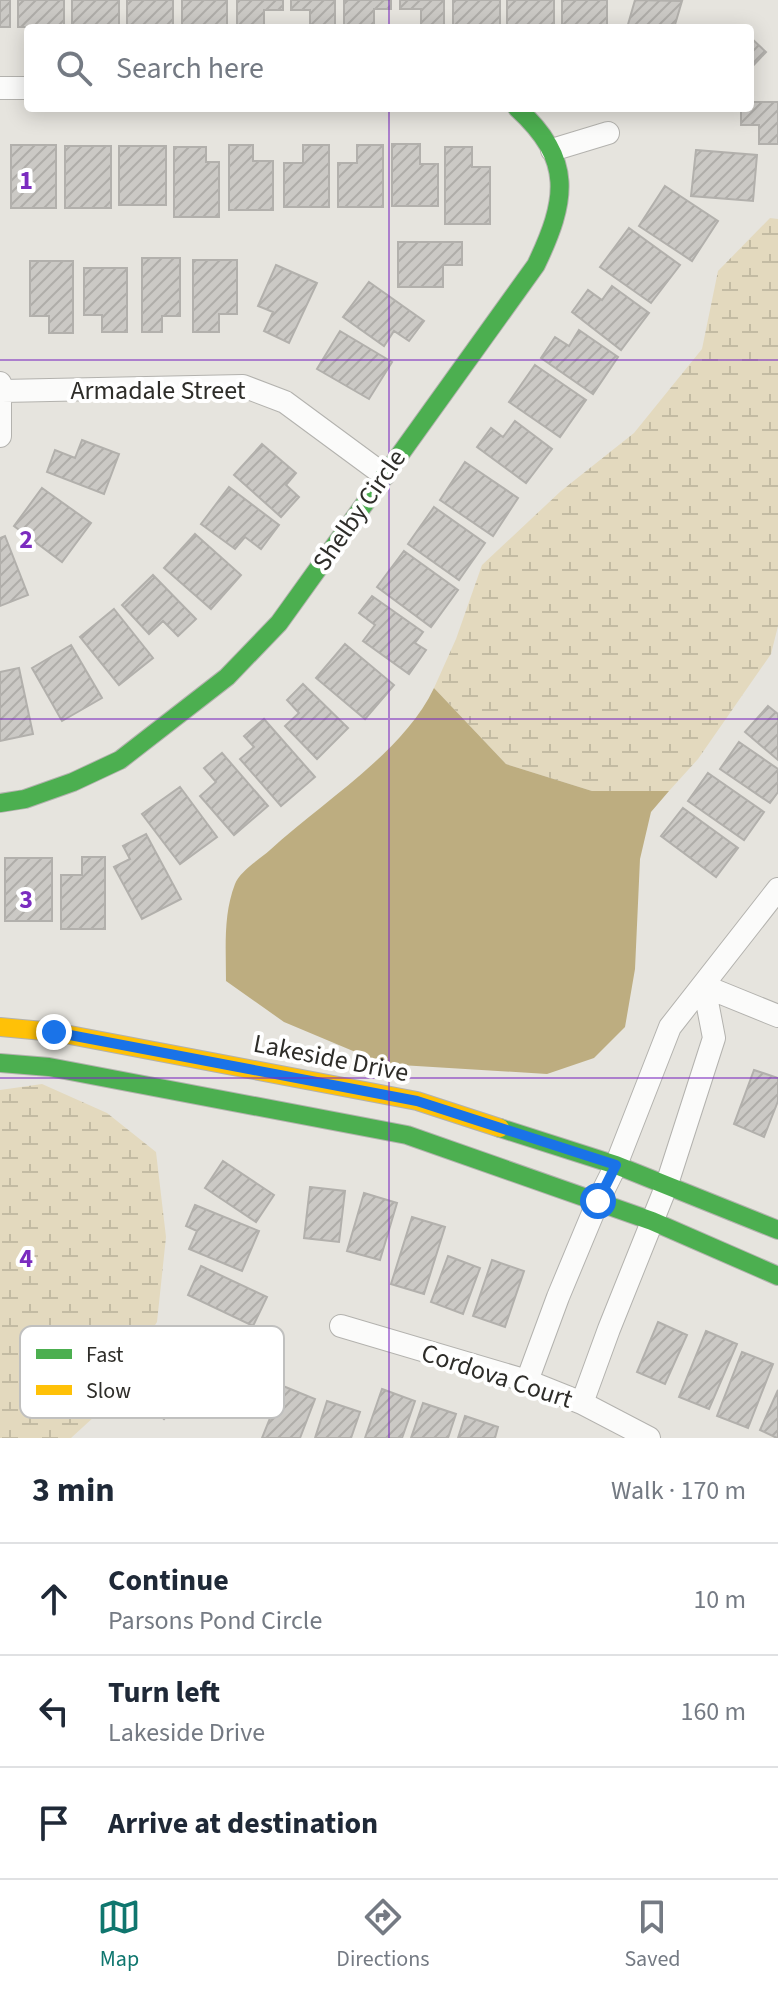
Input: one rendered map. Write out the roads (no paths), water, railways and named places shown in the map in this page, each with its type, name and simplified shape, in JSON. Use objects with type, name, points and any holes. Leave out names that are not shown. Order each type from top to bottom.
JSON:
[{"type":"street","points":[[0,88],[24,88]]},
{"type":"street","name":"Shelby Circle","points":[[0,803],[25,799],[120,760],[227,677],[279,623],[536,265],[549,240],[556,218],[559,186],[557,164],[549,142],[522,112]]},
{"type":"street","points":[[552,150],[608,133]]},
{"type":"street","name":"Armadale Street","points":[[1,387],[243,386],[285,402],[384,475]]},
{"type":"street","points":[[0,436],[1,387]]},
{"type":"street","points":[[527,1381],[558,1297],[616,1165],[670,1027],[778,889]]},
{"type":"street","points":[[704,986],[778,1016]]},
{"type":"street","points":[[582,1403],[666,1187],[714,1038],[704,986]]},
{"type":"street","name":"Lakeside Drive","points":[[0,1027],[54,1032],[417,1101],[616,1165],[778,1230]]},
{"type":"street","points":[[0,1063],[49,1067],[407,1135],[652,1221],[778,1276]]},
{"type":"street","name":"Cordova Court","points":[[341,1326],[527,1381],[582,1403],[649,1438]]}]
